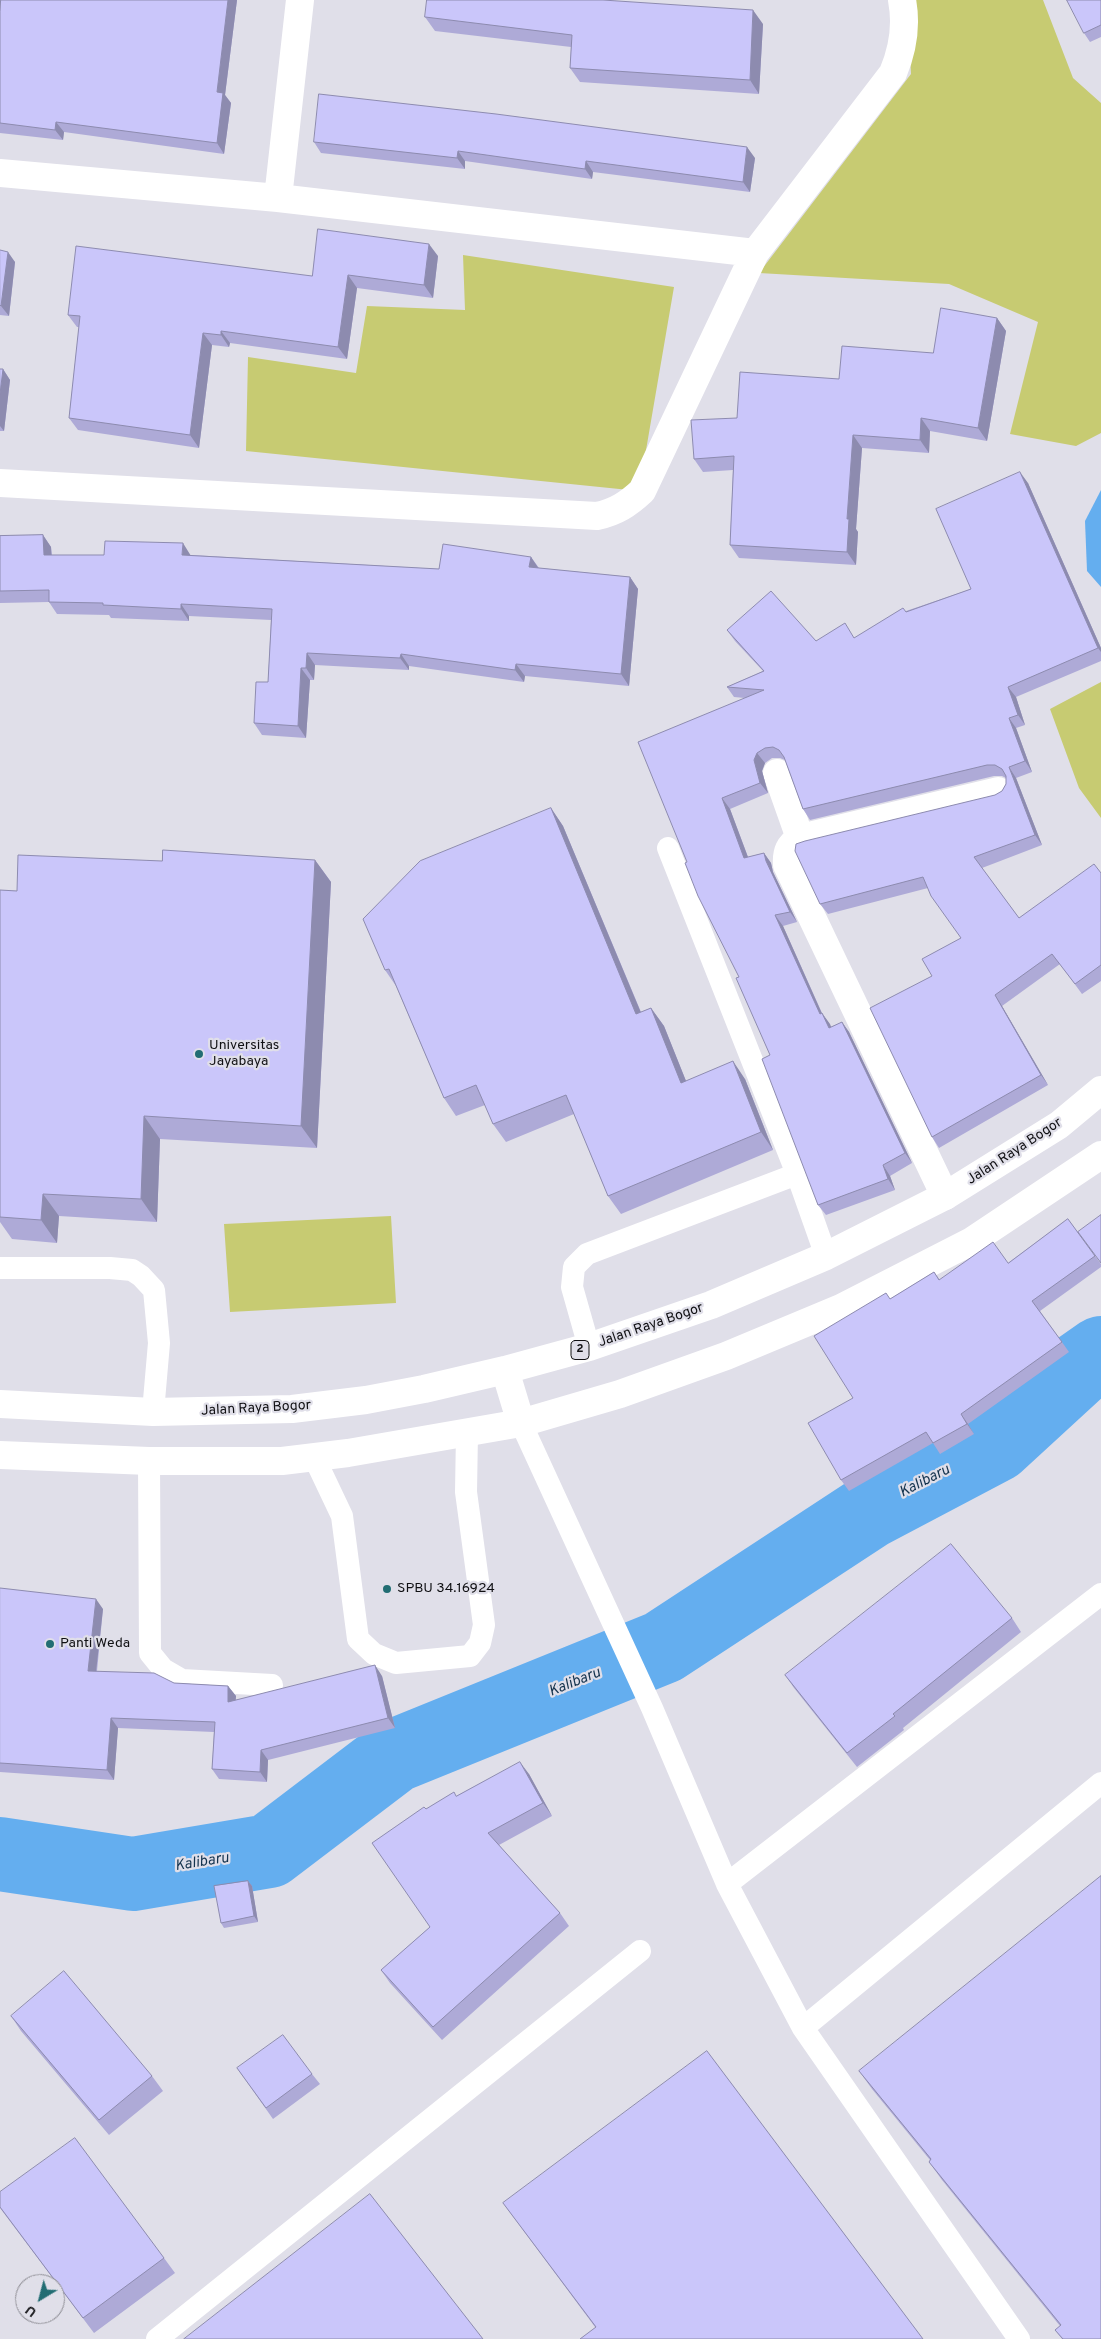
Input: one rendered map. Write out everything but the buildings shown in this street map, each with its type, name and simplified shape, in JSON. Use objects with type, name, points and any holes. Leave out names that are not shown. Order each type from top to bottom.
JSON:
[{"type":"main road","points":[[278,198],[300,0]]},
{"type":"main road","points":[[0,483],[597,516],[610,513],[628,504],[642,491],[755,253],[893,73],[900,57],[904,38],[905,17],[902,0]]},
{"type":"main road","points":[[0,174],[278,198],[755,253]]},
{"type":"main road","points":[[777,773],[800,838]]},
{"type":"main road","points":[[945,1196],[787,865],[788,850],[792,843],[800,838],[998,791]]},
{"type":"main road","name":"Jalan Raya Bogor","points":[[0,1404],[153,1412],[292,1409],[366,1400],[505,1370],[589,1347],[711,1305],[826,1256],[945,1196],[1059,1125],[1101,1090]]},
{"type":"main road","points":[[0,1455],[149,1461],[282,1461],[521,1423],[620,1394],[726,1356],[841,1308],[972,1241],[1101,1155]]},
{"type":"main road","points":[[505,1370],[521,1423]]},
{"type":"lane","points":[[668,848],[797,1174],[826,1256]]},
{"type":"lane","points":[[589,1347],[572,1287],[574,1267],[587,1254],[797,1174]]},
{"type":"lane","points":[[0,1268],[110,1268],[132,1270],[141,1276],[154,1290],[159,1343],[153,1412]]},
{"type":"lane","points":[[521,1423],[602,1604],[652,1708],[727,1884],[803,2028],[1019,2339]]},
{"type":"lane","points":[[314,1457],[342,1516],[358,1639],[374,1654],[396,1663],[470,1656],[480,1643],[484,1625],[466,1492],[467,1433]]},
{"type":"lane","points":[[149,1461],[150,1653],[163,1669],[182,1680],[272,1685]]},
{"type":"lane","points":[[727,1884],[1101,1594]]},
{"type":"lane","points":[[803,2028],[1101,1783]]},
{"type":"lane","points":[[157,2339],[640,1951]]},
{"type":"green space","points":[[896,0],[1043,0],[1073,78],[1101,103],[1101,433],[1076,446],[1010,434],[1038,322],[949,284],[759,273],[911,74],[908,14]]},
{"type":"green space","points":[[463,255],[674,287],[639,491],[246,451],[248,357],[356,373],[367,306],[465,310]]},
{"type":"green space","points":[[1101,682],[1101,818],[1079,788],[1050,709]]},
{"type":"green space","points":[[391,1216],[396,1303],[230,1312],[224,1224]]},
{"type":"water","points":[[1101,490],[1101,587],[1087,571],[1085,521]]},
{"type":"waterway","name":"Kalibaru","points":[[0,1854],[133,1874],[269,1851],[394,1756],[663,1647],[869,1512],[996,1445],[1081,1367],[1101,1353]]},
{"type":"place","name":"Universitas Jayabaya","points":[[199,1054]]},
{"type":"place","name":"SPBU 34.16924","points":[[387,1589]]},
{"type":"place","name":"Panti Weda","points":[[50,1644]]}]
